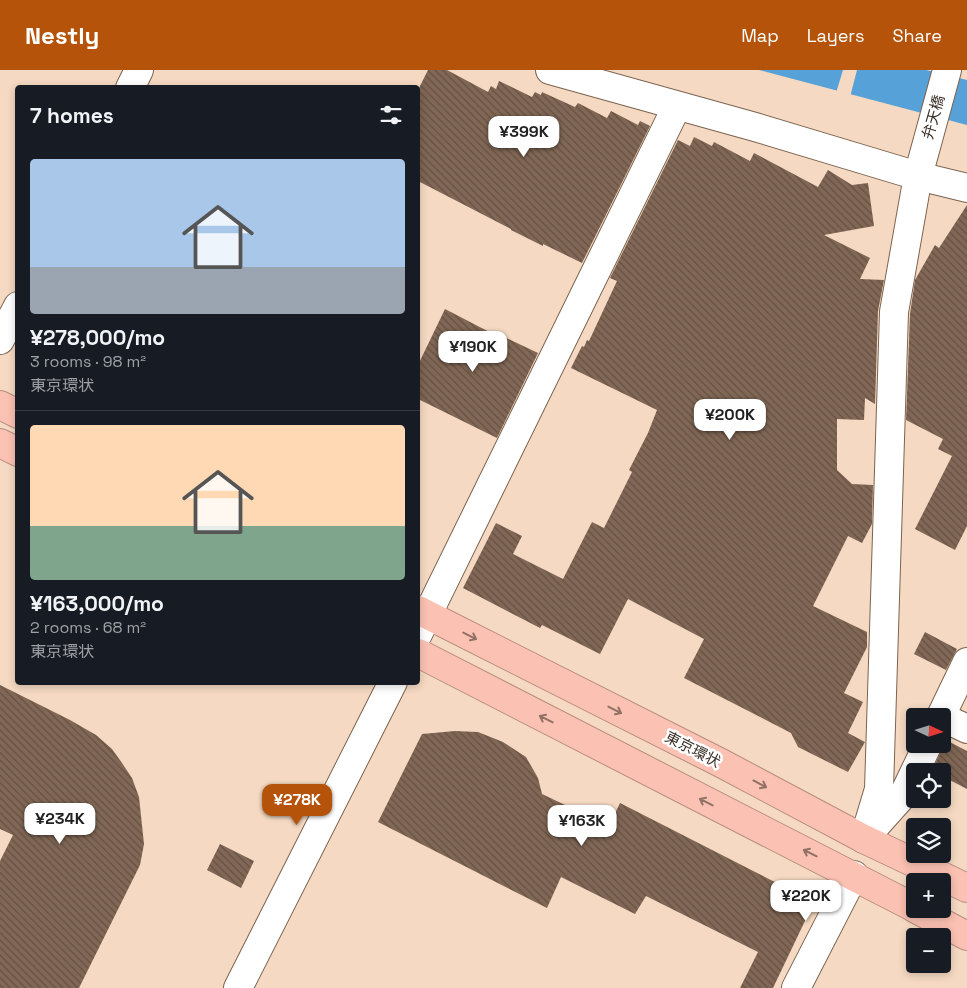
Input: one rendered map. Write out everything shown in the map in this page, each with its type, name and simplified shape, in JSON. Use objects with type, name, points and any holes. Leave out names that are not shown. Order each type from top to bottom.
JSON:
[{"type":"highway","points":[[0,405],[15,412]]},
{"type":"highway","points":[[0,443],[15,450]]},
{"type":"highway","name":"東京環状","points":[[420,619],[721,763],[864,839],[967,888]]},
{"type":"highway","points":[[420,654],[906,903]]},
{"type":"highway","points":[[934,918],[967,936]]},
{"type":"street","points":[[132,85],[139,70]]},
{"type":"street","points":[[550,70],[754,127],[919,170],[967,188]]},
{"type":"street","name":"弁天橋","points":[[864,839],[879,789],[894,312],[919,170],[947,70]]},
{"type":"street","points":[[420,619],[677,106]]},
{"type":"street","points":[[0,340],[15,312]]},
{"type":"street","points":[[946,708],[967,662]]},
{"type":"street","points":[[238,988],[392,685]]},
{"type":"street","points":[[951,721],[967,729]]},
{"type":"street","points":[[864,839],[904,794],[924,753]]},
{"type":"street","points":[[796,988],[854,875]]},
{"type":"water","points":[[759,70],[926,70],[967,80],[967,125]]},
{"type":"pier","points":[[843,70],[857,70],[850,97],[836,93]]},
{"type":"building","points":[[428,70],[447,70],[488,92],[491,86],[496,89],[499,81],[532,97],[535,92],[541,95],[542,92],[575,107],[578,103],[607,118],[611,111],[638,125],[640,121],[650,126],[582,263],[543,244],[543,246],[420,182],[420,86]]},
{"type":"building","points":[[694,137],[712,146],[714,142],[750,161],[754,153],[818,187],[828,170],[852,185],[868,183],[874,226],[824,235],[870,258],[860,279],[884,280],[878,311],[875,404],[865,398],[864,420],[837,419],[837,470],[852,484],[873,485],[872,524],[862,543],[848,536],[813,606],[867,632],[867,647],[844,693],[863,702],[848,733],[865,742],[848,772],[798,747],[791,733],[684,678],[704,639],[628,599],[600,654],[542,625],[540,628],[463,588],[496,523],[522,536],[513,554],[563,579],[592,522],[604,528],[632,472],[629,470],[648,433],[657,410],[571,368],[582,346],[584,347],[587,340],[589,341],[617,281],[610,278],[678,140],[690,146]]},
{"type":"building","points":[[967,205],[967,526],[955,550],[915,529],[952,456],[938,449],[943,439],[906,420],[910,314],[915,280],[935,245],[939,248]]},
{"type":"building","points":[[445,309],[497,336],[498,334],[538,353],[497,438],[420,400],[420,361]]},
{"type":"building","points":[[925,632],[957,649],[946,670],[914,654]]},
{"type":"building","points":[[0,685],[96,735],[112,749],[122,763],[132,778],[139,797],[144,844],[140,865],[79,988],[0,988],[0,861],[13,835],[0,829]]},
{"type":"building","points":[[455,731],[478,732],[503,742],[526,757],[538,778],[542,794],[609,826],[620,803],[814,902],[773,988],[740,988],[758,952],[646,896],[635,914],[561,877],[547,908],[378,822],[422,734]]},
{"type":"building","points":[[951,743],[967,751],[967,789],[951,781],[951,763],[936,763],[940,753],[951,753]]},
{"type":"building","points":[[220,844],[254,861],[241,888],[207,870]]}]
